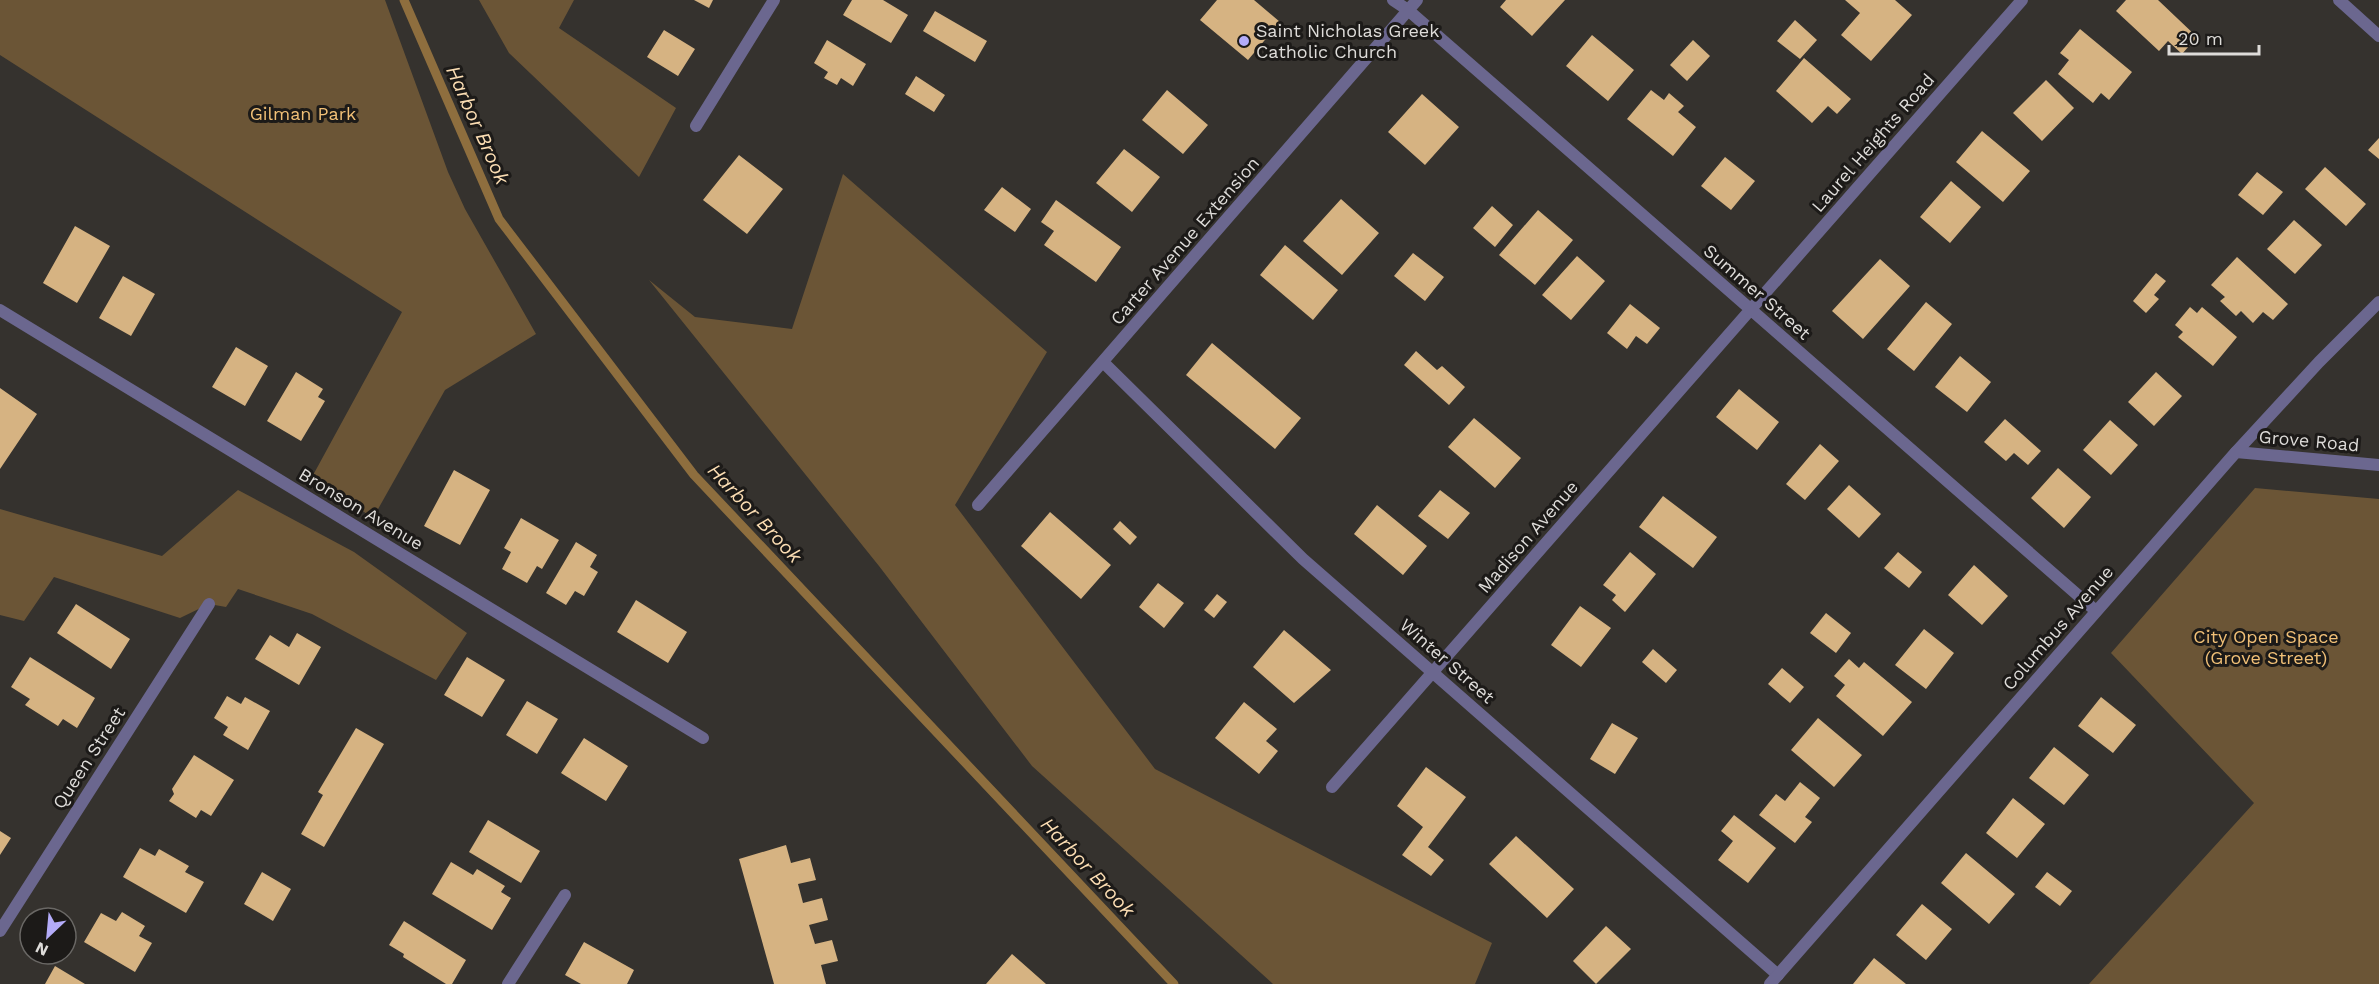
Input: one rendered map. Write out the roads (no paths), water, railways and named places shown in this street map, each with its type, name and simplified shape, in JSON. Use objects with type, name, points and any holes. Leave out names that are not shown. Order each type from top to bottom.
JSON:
[{"type":"street","points":[[696,126],[774,0]]},
{"type":"street","name":"Summer Street","points":[[1393,0],[1408,10],[2096,611]]},
{"type":"street","name":"Carter Avenue Extension","points":[[978,505],[1104,363],[1417,0]]},
{"type":"street","name":"Laurel Heights Road","points":[[1751,311],[2022,0]]},
{"type":"street","points":[[2338,0],[2379,36]]},
{"type":"street","name":"Columbus Avenue","points":[[1774,980],[2236,452],[2319,362],[2379,302]]},
{"type":"street","name":"Bronson Avenue","points":[[0,310],[703,738]]},
{"type":"street","name":"Madison Avenue","points":[[1332,787],[1751,311]]},
{"type":"street","name":"Winter Street","points":[[1104,363],[1303,559],[1774,980]]},
{"type":"street","name":"Grove Road","points":[[2236,452],[2379,465]]},
{"type":"street","name":"Queen Street","points":[[0,931],[209,604]]},
{"type":"street","points":[[507,984],[565,895]]},
{"type":"waterway","name":"Harbor Brook","points":[[404,0],[499,219],[694,475],[1174,984]]},
{"type":"place","name":"Saint Nicholas Greek Catholic Church","points":[[1244,41]]},
{"type":"park label","name":"Gilman Park","points":[[303,114]]},
{"type":"park label","name":"City Open Space (Grove Street)","points":[[2266,647]]}]
